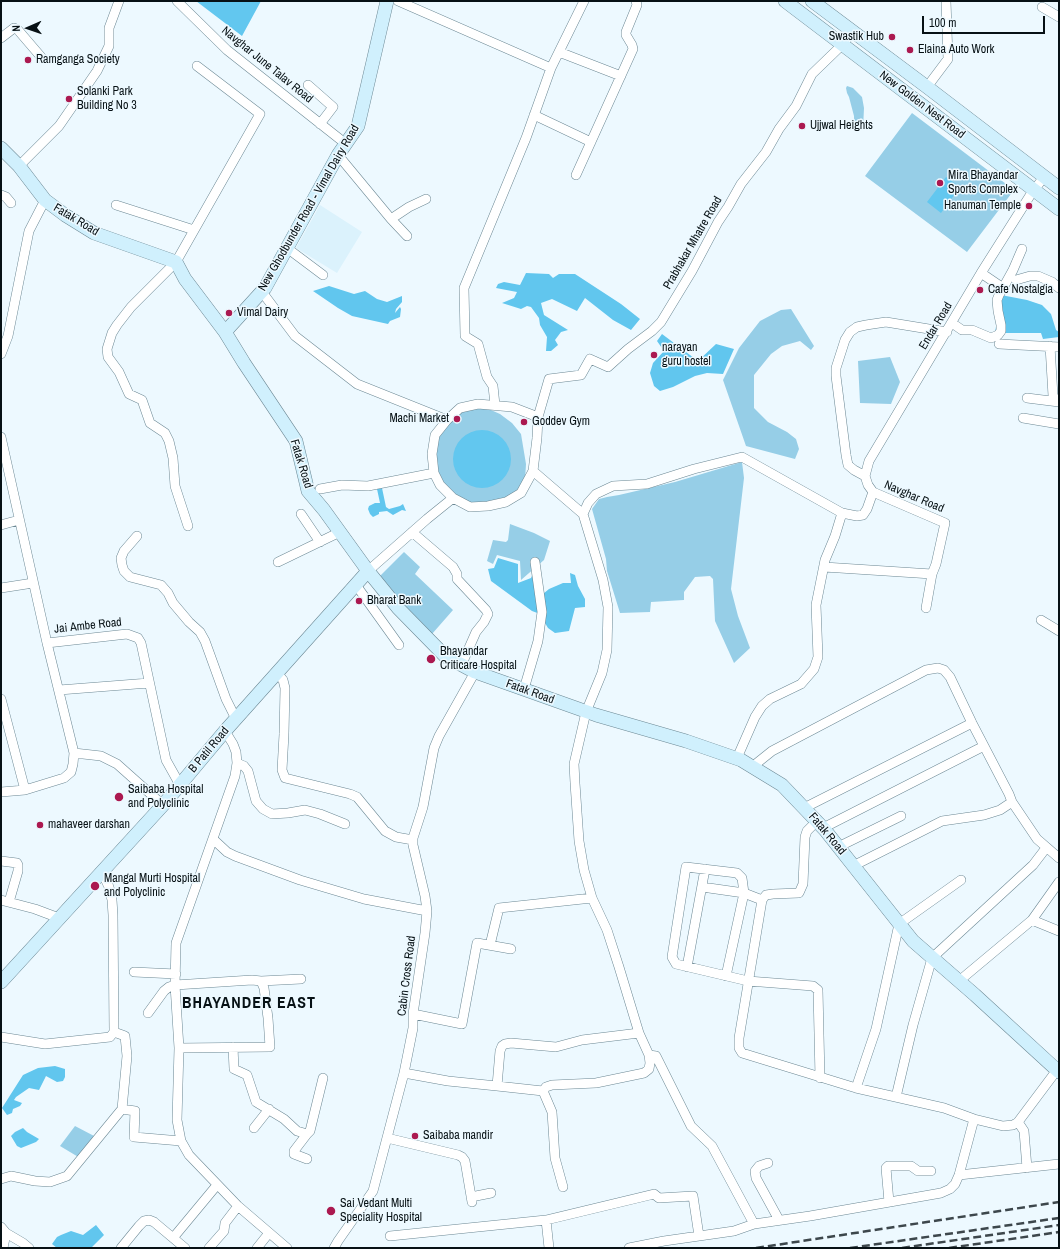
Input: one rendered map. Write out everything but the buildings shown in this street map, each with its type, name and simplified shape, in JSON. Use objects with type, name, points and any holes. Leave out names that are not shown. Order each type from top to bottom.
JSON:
[{"type":"main road","name":"New Ghodbunder Road - Vimal Dairy Road","points":[[225,332],[262,292],[342,149],[358,126],[387,1]]},
{"type":"main road","name":"New Golden Nest Road","points":[[785,1],[1059,209]]},
{"type":"main road","name":"New Golden Nest Road","points":[[812,1],[1044,177],[1058,185]]},
{"type":"main road","name":"Fatak Road","points":[[1,148],[19,166],[45,200],[94,233],[176,262],[185,279],[225,332],[296,441],[308,491],[324,510],[368,571],[398,608],[445,656],[461,666],[475,672],[586,712],[686,741],[737,758],[782,785],[820,825],[913,941],[1058,1071]]},
{"type":"main road","points":[[1046,199],[1058,185]]},
{"type":"main road","name":"B Patil Road","points":[[1,982],[163,805],[225,731],[368,571]]},
{"type":"street","points":[[19,166],[59,126],[97,71],[109,46],[109,28],[119,1]]},
{"type":"street","name":"Navghar June Talav Road","points":[[177,1],[226,50],[320,124],[342,149],[391,219],[407,236]]},
{"type":"street","points":[[398,1],[551,68]]},
{"type":"street","points":[[495,405],[493,386],[487,377],[478,344],[465,336],[464,288],[534,115],[551,68],[584,1]]},
{"type":"street","points":[[576,176],[633,49],[626,32],[636,5],[636,1]]},
{"type":"street","points":[[927,87],[948,59],[946,1]]},
{"type":"street","points":[[1042,7],[1059,17]]},
{"type":"street","points":[[1,38],[14,28],[18,30],[42,58]]},
{"type":"street","name":"Prabhakar Mhatre Road","points":[[538,417],[549,379],[581,375],[590,359],[608,367],[628,349],[652,331],[660,322],[692,271],[718,222],[741,184],[766,152],[779,129],[796,106],[812,74],[842,45],[852,32]]},
{"type":"street","points":[[559,52],[621,76]]},
{"type":"street","points":[[188,526],[175,486],[173,458],[169,440],[165,433],[150,423],[142,400],[129,394],[119,372],[108,357],[107,349],[112,333],[131,307],[176,262],[260,114],[197,66]]},
{"type":"street","points":[[308,85],[333,107],[320,124]]},
{"type":"street","points":[[534,115],[591,142]]},
{"type":"street","name":"Endar Road","points":[[865,476],[869,461],[981,273],[1034,190],[1044,177]]},
{"type":"street","points":[[1,195],[6,197],[11,203]]},
{"type":"street","points":[[391,219],[409,207],[426,199]]},
{"type":"street","points":[[1,354],[4,336],[30,231],[45,200]]},
{"type":"street","points":[[116,206],[194,230]]},
{"type":"street","points":[[286,248],[323,275]]},
{"type":"street","points":[[952,324],[962,330],[972,330],[991,338],[996,337],[1001,330],[998,300],[999,294],[1013,270],[1022,249]]},
{"type":"street","points":[[981,273],[1003,288]]},
{"type":"street","points":[[1016,280],[1030,276],[1038,276],[1052,282],[1059,288]]},
{"type":"street","points":[[262,292],[295,336],[357,384],[447,420]]},
{"type":"street","points":[[583,514],[588,503],[596,494],[613,486],[647,484],[694,469],[742,457],[842,513],[857,516],[863,515],[867,509],[873,492],[868,485],[865,476],[848,465],[836,376],[836,368],[845,340],[850,332],[857,327],[886,322],[947,332]]},
{"type":"street","points":[[999,344],[1055,346],[1053,396],[1059,402]]},
{"type":"street","points":[[1027,398],[1059,402]]},
{"type":"street","points":[[478,404],[495,405],[512,407],[538,417],[534,471],[521,493],[506,502],[488,506],[470,507],[453,498],[440,485],[434,473],[432,454],[435,435],[447,420],[460,408],[478,404]]},
{"type":"street","points":[[1023,418],[1059,424]]},
{"type":"street","name":"Jai Ambe Road","points":[[1,441],[47,642],[128,634],[138,638],[166,760],[180,785]]},
{"type":"street","points":[[534,471],[583,514],[603,580],[608,607],[608,650],[602,673],[586,712],[574,764],[574,783],[579,841],[584,870],[592,898],[607,930],[620,967],[639,1034],[649,1055],[650,1063],[649,1069],[644,1072],[596,1083],[552,1085],[546,1087],[543,1091]]},
{"type":"street","points":[[320,489],[342,485],[368,486],[434,473]]},
{"type":"street","name":"Navghar Road","points":[[873,492],[945,523],[936,564],[932,574]]},
{"type":"street","points":[[368,571],[453,498]]},
{"type":"street","points":[[737,758],[755,717],[762,706],[770,699],[801,684],[814,669],[818,657],[816,604],[824,567],[842,513]]},
{"type":"street","points":[[300,514],[320,542]]},
{"type":"street","points":[[1,525],[19,520]]},
{"type":"street","points":[[278,562],[340,532]]},
{"type":"street","points":[[412,532],[453,568],[457,574],[457,579],[488,614],[476,632],[461,666]]},
{"type":"street","points":[[137,536],[124,551],[121,558],[124,571],[134,578],[160,585],[168,593],[185,618],[200,632],[205,641],[226,699],[236,719]]},
{"type":"street","points":[[524,689],[538,641],[542,612],[535,562]]},
{"type":"street","points":[[824,567],[932,574],[926,608]]},
{"type":"street","points":[[1,588],[33,582]]},
{"type":"street","points":[[356,585],[400,645]]},
{"type":"street","points":[[1042,620],[1059,631]]},
{"type":"street","points":[[1,792],[25,790],[64,778],[71,772],[74,764],[74,753],[47,642]]},
{"type":"street","points":[[752,767],[779,747],[926,670],[938,668],[944,670],[950,677],[1012,802],[1037,839],[1059,858]]},
{"type":"street","name":"Cabin Cross Road","points":[[334,1248],[373,1192],[404,1073],[413,1028],[413,1014],[425,934],[426,911],[413,840],[423,808],[434,748],[439,736],[475,672]]},
{"type":"street","points":[[277,673],[283,680],[285,688],[282,770],[285,778],[357,797],[386,831],[396,836],[413,840]]},
{"type":"street","points":[[58,690],[149,683]]},
{"type":"street","points":[[1,699],[25,790]]},
{"type":"street","points":[[804,808],[972,723]]},
{"type":"street","points":[[225,731],[236,752],[237,763],[235,776],[176,943],[175,985],[179,1048],[177,1120],[181,1141],[189,1155],[238,1206],[287,1248]]},
{"type":"street","points":[[984,746],[807,832],[805,837],[803,884],[799,893],[766,895],[762,900],[739,1038],[739,1048],[742,1054],[820,1078],[896,1098],[944,1108],[974,1119],[1003,1126],[1013,1125],[1018,1122],[1058,1071]]},
{"type":"street","points":[[74,753],[102,756],[117,764],[163,805]]},
{"type":"street","points":[[237,763],[244,766],[248,771],[256,802],[263,809],[272,814],[305,810],[320,814],[344,824]]},
{"type":"street","points":[[853,866],[942,821],[984,816],[1000,810],[1012,802]]},
{"type":"street","points":[[838,847],[901,816]]},
{"type":"street","points":[[213,839],[227,852],[235,856],[300,880],[364,899],[426,911]]},
{"type":"street","points":[[896,1098],[932,958],[1033,865],[1046,848]]},
{"type":"street","points":[[1,861],[17,863],[18,865],[18,871],[5,901],[35,908],[59,918]]},
{"type":"street","points":[[726,976],[744,893],[742,878],[737,873],[686,867],[672,958],[676,964],[687,967],[726,976],[748,981],[813,986],[818,990],[820,1078]]},
{"type":"street","points":[[687,967],[705,869]]},
{"type":"street","points":[[1,1036],[45,1044],[110,1037],[114,1032],[112,900],[109,887],[102,872]]},
{"type":"street","points":[[856,1088],[876,1029],[899,924],[961,880]]},
{"type":"street","points":[[959,981],[1032,920],[1059,882]]},
{"type":"street","points":[[702,886],[744,893],[762,900]]},
{"type":"street","points":[[490,945],[499,908],[592,898]]},
{"type":"street","points":[[1032,920],[1059,930]]},
{"type":"street","points":[[413,1014],[462,1024],[478,943],[511,949]]},
{"type":"street","points":[[134,972],[176,974]]},
{"type":"street","points":[[148,1013],[164,991],[175,985],[252,980],[301,979]]},
{"type":"street","points":[[179,1048],[270,1047],[264,988],[261,981]]},
{"type":"street","points":[[1,1179],[11,1176],[35,1181],[50,1182],[67,1176],[122,1109],[127,1056],[125,1036],[114,1032]]},
{"type":"street","points":[[497,1086],[500,1051],[502,1046],[505,1044],[511,1043],[556,1048],[582,1040],[639,1034]]},
{"type":"street","points":[[233,1047],[234,1069],[247,1075],[256,1102],[270,1109],[297,1131],[307,1134]]},
{"type":"street","points":[[649,1055],[656,1056],[691,1126],[712,1146],[754,1224]]},
{"type":"street","points":[[404,1073],[448,1081],[543,1091]]},
{"type":"street","points":[[308,1159],[294,1154],[294,1151],[310,1131],[323,1078]]},
{"type":"street","points":[[543,1091],[552,1112],[554,1151],[563,1187]]},
{"type":"street","points":[[122,1109],[135,1111],[134,1137],[181,1141]]},
{"type":"street","points":[[254,1128],[270,1109]]},
{"type":"street","points":[[629,1248],[664,1241],[734,1231],[754,1224],[810,1216],[941,1193],[950,1189],[955,1184],[959,1175],[974,1119]]},
{"type":"street","points":[[1018,1122],[1024,1131],[1027,1168]]},
{"type":"street","points":[[387,1138],[458,1155],[465,1161],[471,1200],[490,1193]]},
{"type":"street","points":[[768,1163],[759,1166],[755,1171],[756,1178],[779,1220]]},
{"type":"street","points":[[959,1175],[1059,1164]]},
{"type":"street","points":[[889,1202],[886,1168],[888,1166],[911,1166],[918,1171],[932,1171]]},
{"type":"street","points":[[173,1238],[217,1185]]},
{"type":"street","points":[[390,1236],[546,1220],[654,1194],[659,1198],[693,1196],[699,1236]]},
{"type":"street","points":[[209,1248],[224,1231],[225,1223],[238,1206]]},
{"type":"street","points":[[121,1248],[139,1226],[144,1221],[149,1220],[154,1222],[185,1248]]},
{"type":"street","points":[[546,1220],[549,1248]]},
{"type":"street","points":[[3,1248],[4,1230]]},
{"type":"street","points":[[4,1230],[29,1248]]},
{"type":"street","points":[[257,1248],[269,1232]]},
{"type":"shaded area","points":[[196,1],[261,1],[242,36]]},
{"type":"shaded area","points":[[847,86],[853,88],[862,97],[864,108],[863,129],[854,131],[854,116],[847,93]]},
{"type":"shaded area","name":"Mira Bhayandar Sports Complex","points":[[912,113],[1014,190],[967,252],[865,176]]},
{"type":"shaded area","points":[[946,177],[960,187],[941,213],[927,202]]},
{"type":"shaded area","points":[[320,205],[362,232],[337,273],[296,248]]},
{"type":"shaded area","points":[[526,273],[549,274],[553,278],[559,274],[575,274],[621,304],[640,319],[631,330],[613,320],[585,298],[577,311],[552,299],[541,303],[544,315],[568,330],[561,332],[555,340],[558,345],[551,351],[546,351],[547,337],[540,325],[539,318],[531,307],[527,306],[521,309],[502,303],[514,298],[517,292],[496,288],[498,284],[504,282],[520,285]]},
{"type":"shaded area","points":[[329,286],[354,294],[365,291],[377,299],[387,302],[402,296],[402,302],[396,309],[395,313],[400,307],[400,317],[390,321],[388,324],[352,316],[313,291]]},
{"type":"shaded area","points":[[1001,295],[1027,300],[1042,305],[1051,314],[1056,330],[1059,332],[1059,337],[1043,339],[1041,333],[995,333]]},
{"type":"shaded area","points":[[791,309],[814,346],[811,350],[800,341],[782,346],[771,354],[754,375],[754,408],[768,422],[787,432],[796,439],[799,449],[795,459],[746,446],[723,380],[739,348],[760,321],[781,310]]},
{"type":"shaded area","points":[[662,334],[698,361],[716,344],[734,349],[723,374],[707,373],[695,376],[673,387],[660,391],[654,386],[650,373],[653,363],[664,351],[657,341]]},
{"type":"shaded area","points":[[890,357],[900,382],[891,404],[860,403],[858,361]]},
{"type":"shaded area","points":[[484,407],[500,414],[512,423],[521,434],[526,464],[525,480],[515,493],[500,502],[468,503],[454,496],[443,485],[436,471],[436,441],[454,416],[468,409]]},
{"type":"shaded area","points":[[476,430],[488,430],[503,438],[511,453],[511,465],[503,480],[488,488],[476,488],[461,480],[453,465],[453,453],[461,438]]},
{"type":"shaded area","points":[[742,462],[744,478],[731,589],[738,616],[750,648],[734,663],[715,621],[713,579],[710,576],[695,577],[684,592],[684,600],[651,602],[650,612],[620,613],[607,571],[606,559],[592,509],[599,499],[675,482]]},
{"type":"shaded area","points":[[382,488],[386,507],[389,509],[403,504],[406,511],[402,510],[393,515],[387,511],[379,512],[379,514],[373,517],[368,509],[369,506],[375,503],[380,503],[377,489]]},
{"type":"shaded area","points":[[510,524],[550,541],[544,560],[521,580],[520,561],[497,555],[493,564],[487,561],[493,540],[506,542],[508,540]]},
{"type":"shaded area","points":[[404,552],[420,567],[415,574],[453,610],[432,634],[413,616],[379,577]]},
{"type":"shaded area","points":[[498,558],[518,564],[518,583],[531,578],[533,573],[540,614],[532,611],[491,581],[488,569],[494,568]]},
{"type":"shaded area","points":[[570,573],[575,575],[578,586],[585,599],[585,607],[575,608],[569,631],[555,633],[548,628],[545,623],[543,594],[549,589],[563,583],[571,583]]},
{"type":"shaded area","points":[[55,1066],[65,1069],[65,1077],[63,1081],[57,1082],[46,1076],[39,1090],[29,1088],[16,1097],[14,1100],[22,1103],[20,1106],[13,1109],[12,1113],[7,1115],[2,1108],[23,1075],[38,1068]]},
{"type":"shaded area","points":[[75,1126],[96,1137],[80,1158],[60,1146]]},
{"type":"shaded area","points":[[23,1128],[39,1139],[36,1142],[21,1148],[17,1146],[11,1136]]},
{"type":"shaded area","points":[[96,1225],[104,1235],[91,1248],[57,1248],[52,1244],[57,1237],[61,1235],[71,1231],[83,1235]]},
{"type":"railway","points":[[756,1248],[1059,1202]]},
{"type":"railway","points":[[850,1248],[1059,1218]]},
{"type":"railway","points":[[902,1248],[1059,1225]]},
{"type":"railway","points":[[949,1248],[1059,1232]]},
{"type":"place","name":"Swastik Hub","points":[[892,37]]},
{"type":"place","name":"Elaina Auto Work","points":[[910,50]]},
{"type":"place","name":"Ramganga Society","points":[[28,60]]},
{"type":"place","name":"Solanki Park Building No 3","points":[[69,99]]},
{"type":"place","name":"Ujjwal Heights","points":[[802,126]]},
{"type":"place","name":"Mira Bhayandar Sports Complex","points":[[940,183]]},
{"type":"place","name":"Hanuman Temple","points":[[1029,206]]},
{"type":"place","name":"Cafe Nostalgia","points":[[980,290]]},
{"type":"place","name":"Vimal Dairy","points":[[229,313]]},
{"type":"place","name":"narayan guru hostel","points":[[654,355]]},
{"type":"place","name":"Machi Market","points":[[457,419]]},
{"type":"place","name":"Goddev Gym","points":[[524,422]]},
{"type":"place","name":"Bharat Bank","points":[[359,601]]},
{"type":"place","name":"Bhayandar Criticare Hospital","points":[[431,659]]},
{"type":"place","name":"Saibaba Hospital and Polyclinic","points":[[119,797]]},
{"type":"place","name":"mahaveer darshan","points":[[40,825]]},
{"type":"place","name":"Mangal Murti Hospital and Polyclinic","points":[[95,886]]},
{"type":"place","name":"Saibaba mandir","points":[[415,1136]]},
{"type":"place","name":"Sai Vedant Multi Speciality Hospital","points":[[331,1211]]},
{"type":"district","name":"BHAYANDER EAST","points":[[249,1004]]}]
